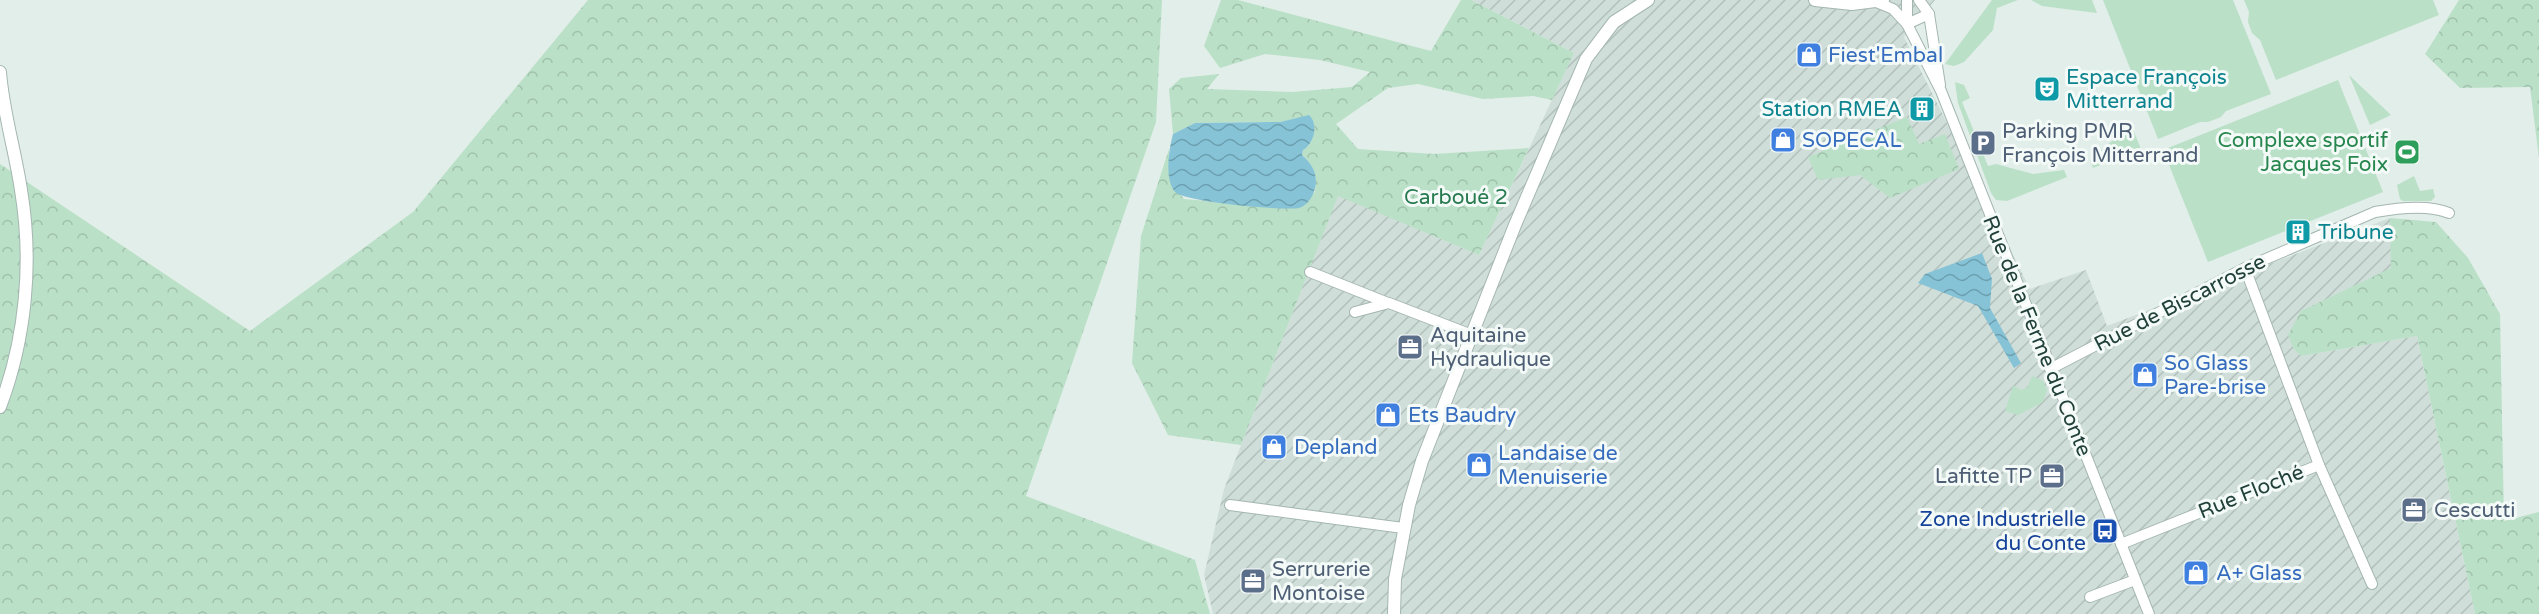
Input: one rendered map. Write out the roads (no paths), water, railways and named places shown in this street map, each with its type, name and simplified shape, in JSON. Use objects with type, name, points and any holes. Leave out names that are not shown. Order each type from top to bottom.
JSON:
[{"type":"street","points":[[1394,614],[1395,579],[1402,528],[1422,461],[1586,59],[1614,22],[1648,0]]},
{"type":"street","points":[[1815,0],[1851,4],[1880,1]]},
{"type":"street","name":"Rue de la Ferme du Conte","points":[[1907,0],[1907,24]]},
{"type":"street","name":"Rue de la Ferme du Conte","points":[[1919,0],[1929,14]]},
{"type":"street","name":"Rue de la Ferme du Conte","points":[[1931,0],[1929,14],[1941,91]]},
{"type":"street","name":"Rue de la Ferme du Conte","points":[[1880,1],[1893,9],[1907,24],[1941,91],[2149,614]]},
{"type":"street","points":[[1907,24],[1929,14]]},
{"type":"street","points":[[0,72],[21,189],[26,227],[27,270],[17,351],[0,407]]},
{"type":"street","name":"Rue de Biscarrosse","points":[[2050,369],[2246,268],[2375,212],[2396,208],[2442,210],[2449,213]]},
{"type":"street","name":"Rue Floché","points":[[2121,544],[2319,465],[2246,268]]},
{"type":"street","points":[[1310,272],[1472,335]]},
{"type":"street","points":[[1355,312],[1389,303]]},
{"type":"street","points":[[2319,465],[2372,584]]},
{"type":"street","points":[[1230,505],[1402,528]]},
{"type":"street","points":[[2090,597],[2135,579]]},
{"type":"water","points":[[1309,115],[1314,123],[1314,134],[1302,155],[1312,167],[1316,183],[1311,198],[1303,206],[1290,209],[1235,205],[1182,196],[1175,192],[1168,172],[1173,134],[1195,123],[1280,122]]},
{"type":"water","points":[[1982,253],[1992,279],[1990,308],[2021,363],[2014,368],[1978,306],[1918,283],[1925,274]]},
{"type":"place","name":"Fiest'Embal","points":[[1809,55]]},
{"type":"place","name":"Espace François Mitterrand","points":[[2047,89]]},
{"type":"place","name":"Station RMEA","points":[[1922,109]]},
{"type":"place","name":"SOPECAL","points":[[1783,140]]},
{"type":"place","name":"Parking PMR François Mitterrand","points":[[1983,143]]},
{"type":"place","name":"Complexe sportif Jacques Foix","points":[[2407,152]]},
{"type":"place","name":"Tribune","points":[[2298,232]]},
{"type":"place","name":"Aquitaine Hydraulique","points":[[1410,347]]},
{"type":"place","name":"So Glass Pare-brise","points":[[2145,375]]},
{"type":"place","name":"Ets Baudry","points":[[1388,415]]},
{"type":"place","name":"Depland","points":[[1274,447]]},
{"type":"place","name":"Landaise de Menuiserie","points":[[1479,465]]},
{"type":"place","name":"Lafitte TP","points":[[2052,476]]},
{"type":"place","name":"Cescutti","points":[[2414,510]]},
{"type":"place","name":"Zone Industrielle du Conte","points":[[2105,531]]},
{"type":"place","name":"A+ Glass","points":[[2196,573]]},
{"type":"place","name":"Serrurerie Montoise","points":[[1253,581]]},
{"type":"park label","name":"Carboué 2","points":[[1456,197]]}]
